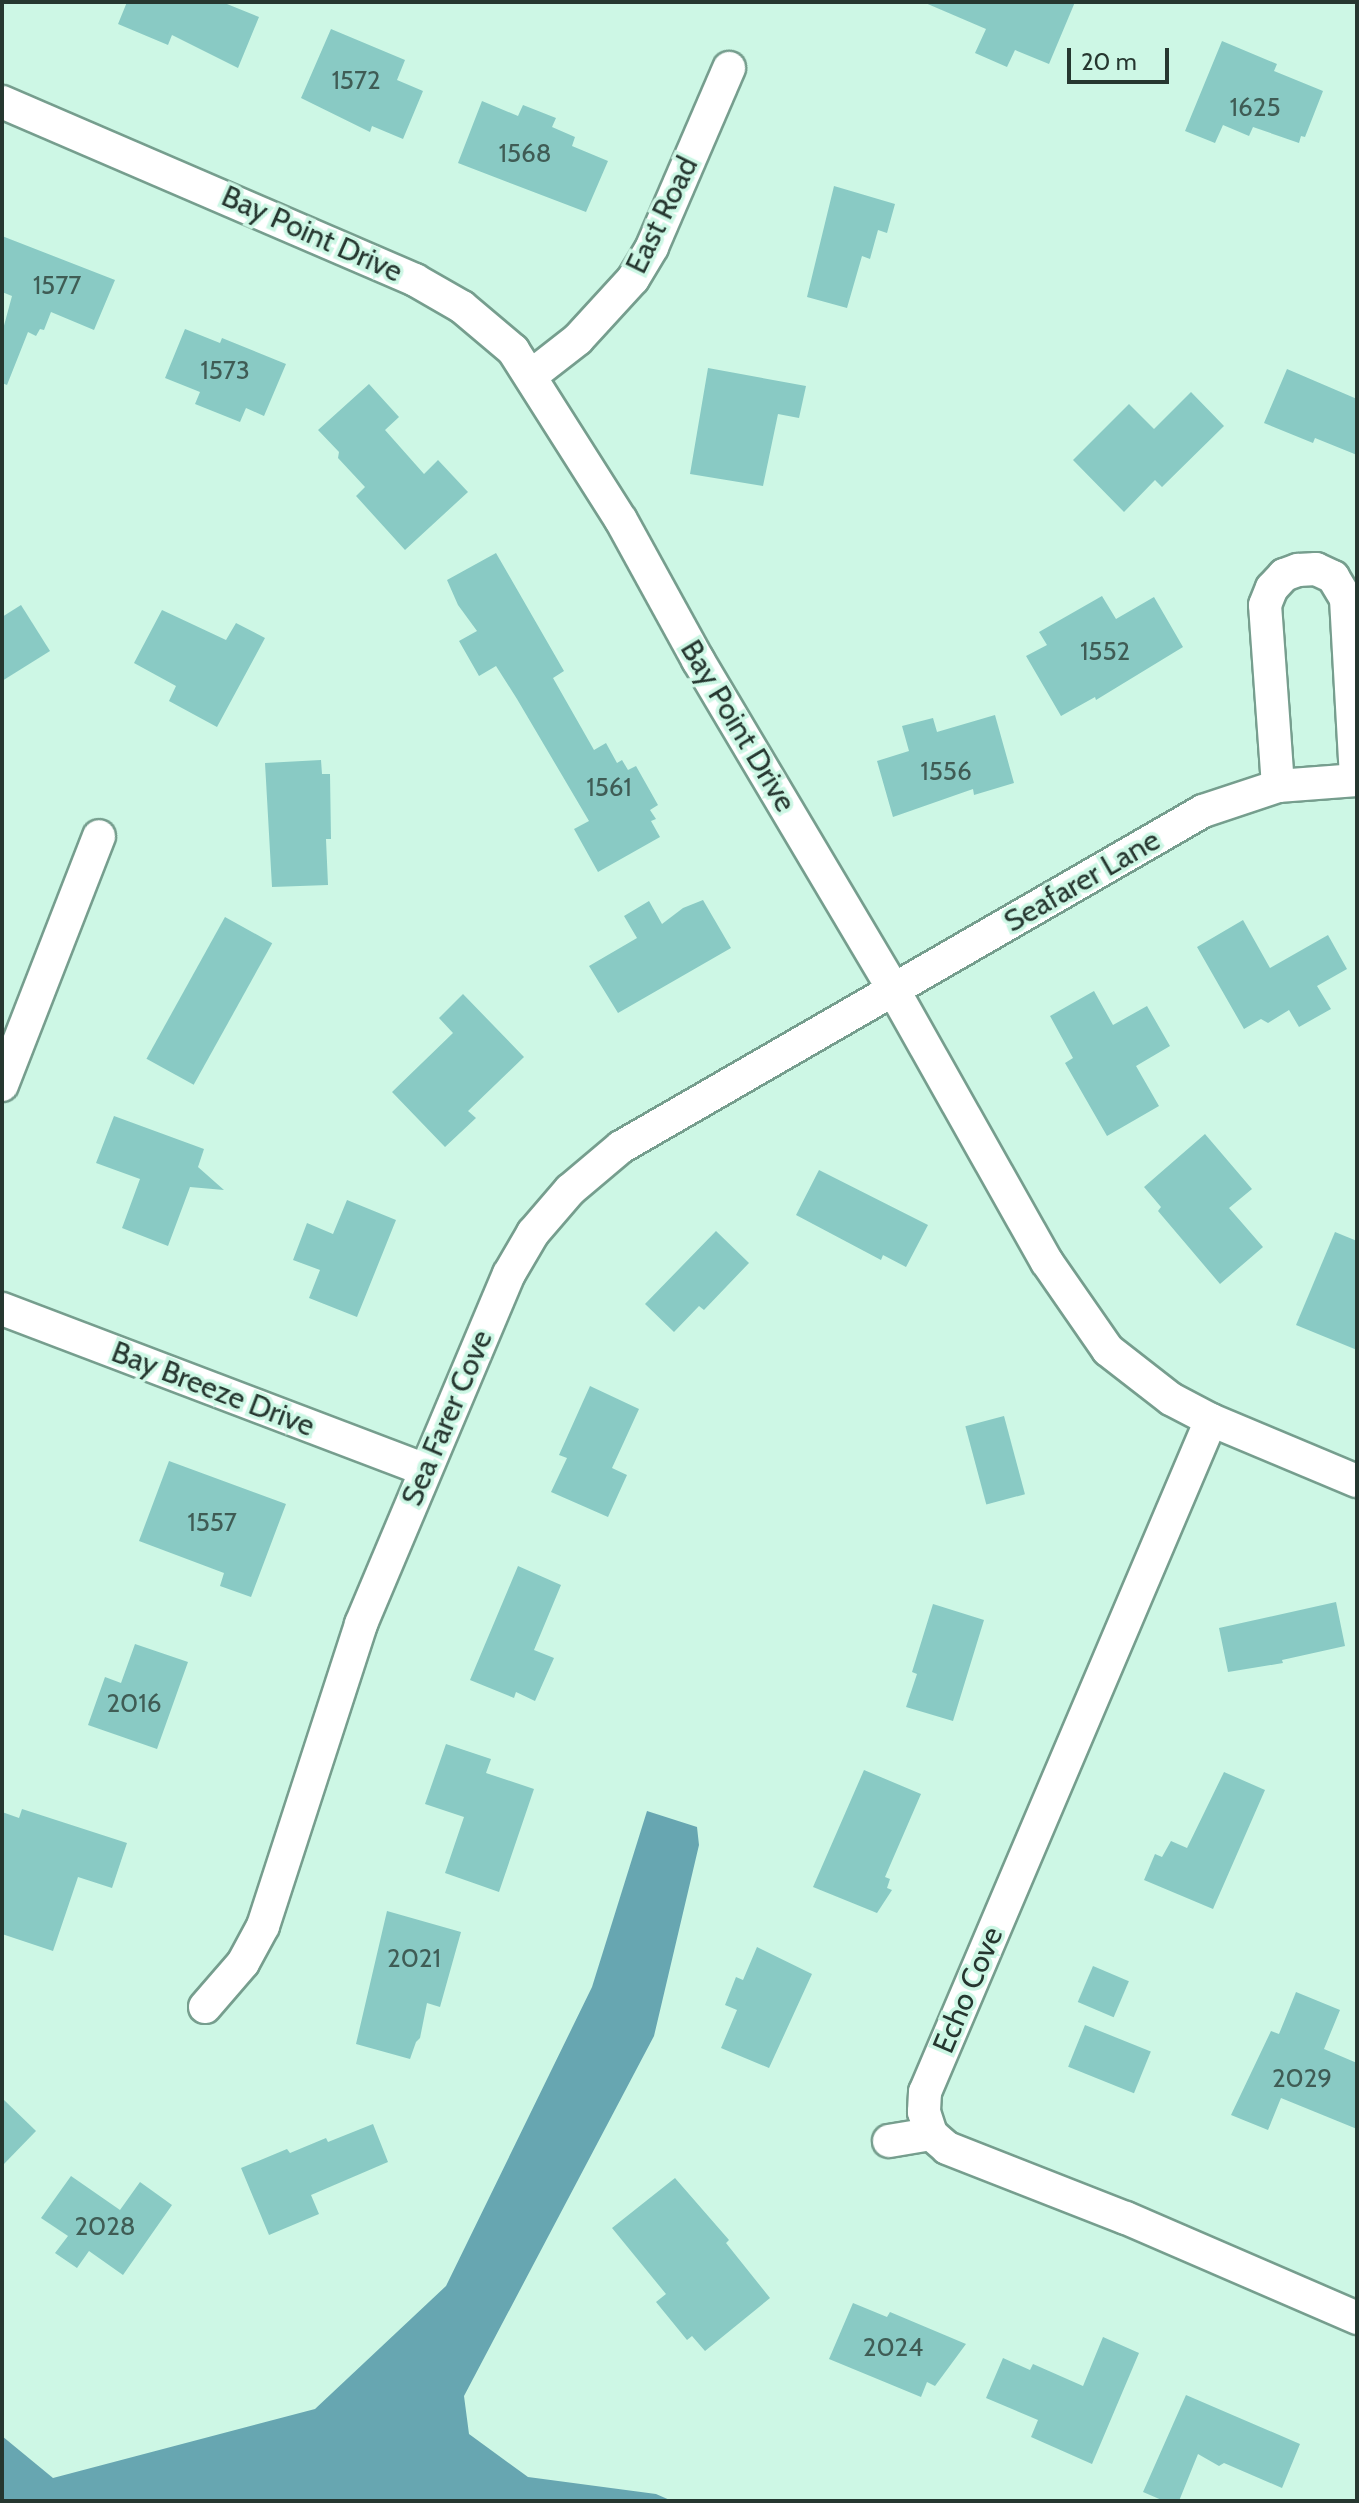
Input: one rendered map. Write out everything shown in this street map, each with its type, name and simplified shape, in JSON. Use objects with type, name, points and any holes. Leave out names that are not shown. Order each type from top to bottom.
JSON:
[{"type":"street","name":"East Road","points":[[532,375],[578,339],[633,279],[652,247],[729,68]]},
{"type":"street","name":"Bay Point Drive","points":[[2,102],[415,280],[462,307],[513,350],[532,375],[621,520],[698,660],[893,989],[1047,1262],[1108,1350],[1171,1399],[1211,1420],[1357,1481]]},
{"type":"street","name":"Seafarer Lane","points":[[893,989],[1203,811],[1278,786],[1357,780],[1346,599],[1333,577],[1316,569],[1284,575],[1272,588],[1265,605],[1278,786]]},
{"type":"street","points":[[2,1085],[99,836]]},
{"type":"street","name":"Sea Farer Cove","points":[[205,2007],[243,1963],[263,1926],[361,1624],[509,1274],[533,1233],[570,1190],[621,1147],[893,989]]},
{"type":"street","name":"Bay Breeze Drive","points":[[2,1309],[424,1469]]},
{"type":"street","name":"Echo Cove","points":[[931,2134],[924,2112],[925,2092],[1211,1420]]},
{"type":"street","points":[[889,2141],[931,2134],[947,2148],[1126,2218],[1357,2318]]},
{"type":"water","points":[[647,1811],[697,1827],[699,1845],[654,2036],[464,2396],[469,2434],[528,2477],[656,2494],[672,2501],[2,2501],[2,2436],[53,2478],[315,2409],[446,2286],[592,1987]]},
{"type":"building","points":[[127,2],[222,2],[259,17],[238,68],[172,35],[168,45],[118,24]]},
{"type":"building","points":[[923,2],[1075,2],[1049,64],[1015,50],[1007,67],[975,53],[986,29]]},
{"type":"building","points":[[331,29],[405,60],[397,80],[423,91],[403,139],[372,126],[370,132],[301,98]]},
{"type":"building","points":[[1222,41],[1277,64],[1274,71],[1323,91],[1305,137],[1301,136],[1299,143],[1253,127],[1249,136],[1223,125],[1215,143],[1185,131]]},
{"type":"building","points":[[482,101],[518,116],[523,105],[556,118],[552,127],[575,137],[572,146],[608,161],[586,212],[458,163]]},
{"type":"building","points":[[834,186],[895,204],[887,233],[878,230],[870,259],[862,256],[847,308],[807,297]]},
{"type":"building","points":[[2,236],[115,280],[94,330],[51,312],[44,330],[40,329],[36,336],[28,332],[7,385],[2,383],[2,333],[12,296],[2,292]]},
{"type":"building","points":[[185,329],[220,343],[222,338],[286,364],[264,416],[246,408],[240,422],[195,404],[200,392],[165,378]]},
{"type":"building","points":[[708,368],[806,386],[799,418],[778,414],[763,486],[690,474]]},
{"type":"building","points":[[1287,369],[1357,399],[1357,455],[1315,438],[1313,443],[1264,423]]},
{"type":"building","points":[[369,384],[399,417],[385,430],[424,474],[438,460],[468,492],[405,550],[356,496],[365,487],[318,430]]},
{"type":"building","points":[[1191,392],[1224,426],[1162,487],[1155,480],[1124,512],[1073,460],[1129,404],[1154,429]]},
{"type":"building","points":[[496,553],[564,671],[553,678],[594,750],[606,743],[617,763],[622,760],[628,770],[636,766],[658,805],[650,810],[656,819],[651,821],[660,837],[598,872],[574,829],[589,821],[517,699],[496,666],[479,676],[459,641],[477,631],[458,605],[447,580]]},
{"type":"building","points":[[1102,596],[1116,619],[1154,597],[1183,647],[1096,700],[1095,697],[1061,716],[1026,656],[1047,645],[1039,632]]},
{"type":"building","points":[[21,605],[50,651],[2,681],[2,617]]},
{"type":"building","points":[[162,610],[226,640],[236,623],[265,638],[217,727],[169,701],[176,686],[134,663]]},
{"type":"building","points":[[995,715],[1014,783],[974,795],[973,789],[893,817],[877,761],[909,751],[902,726],[933,718],[937,732]]},
{"type":"building","points":[[321,760],[322,774],[330,774],[331,839],[326,839],[328,885],[272,887],[265,763]]},
{"type":"building","points":[[703,900],[731,948],[618,1013],[589,966],[637,938],[624,916],[649,901],[662,924],[683,908]]},
{"type":"building","points":[[225,917],[272,943],[194,1085],[146,1059]]},
{"type":"building","points":[[1243,920],[1270,968],[1328,935],[1347,969],[1317,986],[1331,1009],[1299,1027],[1289,1010],[1268,1023],[1261,1019],[1244,1029],[1197,947]]},
{"type":"building","points":[[1094,991],[1113,1025],[1147,1006],[1170,1046],[1136,1066],[1159,1106],[1107,1136],[1065,1063],[1073,1058],[1050,1016]]},
{"type":"building","points":[[463,994],[524,1057],[468,1111],[476,1118],[445,1147],[392,1092],[453,1033],[439,1018]]},
{"type":"building","points":[[114,1116],[204,1149],[198,1167],[224,1190],[190,1187],[168,1246],[122,1228],[140,1179],[96,1163]]},
{"type":"building","points":[[1205,1134],[1252,1189],[1229,1208],[1263,1247],[1220,1284],[1158,1211],[1161,1207],[1144,1187]]},
{"type":"building","points":[[819,1170],[928,1225],[906,1267],[883,1255],[881,1260],[796,1215]]},
{"type":"building","points":[[347,1200],[396,1220],[357,1317],[309,1298],[320,1270],[293,1260],[307,1223],[333,1234]]},
{"type":"building","points":[[716,1231],[749,1263],[704,1310],[699,1306],[674,1332],[645,1304]]},
{"type":"building","points":[[1335,1232],[1357,1241],[1357,1350],[1296,1325]]},
{"type":"building","points":[[590,1386],[639,1409],[612,1468],[627,1475],[608,1517],[551,1492],[567,1458],[559,1455]]},
{"type":"building","points":[[1004,1416],[1025,1494],[986,1505],[965,1426]]},
{"type":"building","points":[[169,1461],[286,1504],[251,1597],[220,1586],[224,1573],[139,1541]]},
{"type":"building","points":[[518,1566],[561,1585],[534,1650],[554,1658],[535,1701],[516,1692],[514,1698],[470,1680]]},
{"type":"building","points":[[1336,1602],[1345,1646],[1282,1660],[1283,1663],[1228,1672],[1219,1628]]},
{"type":"building","points":[[933,1604],[984,1620],[953,1721],[906,1707],[917,1674],[912,1672]]},
{"type":"building","points":[[135,1644],[188,1662],[157,1749],[88,1725],[105,1677],[121,1683]]},
{"type":"building","points":[[446,1744],[491,1759],[486,1773],[534,1789],[499,1892],[445,1873],[464,1817],[425,1804]]},
{"type":"building","points":[[864,1770],[921,1794],[885,1877],[890,1879],[887,1888],[892,1890],[877,1913],[813,1887]]},
{"type":"building","points":[[1224,1772],[1265,1790],[1213,1909],[1144,1880],[1155,1854],[1162,1857],[1171,1841],[1187,1848]]},
{"type":"building","points":[[22,1809],[127,1843],[112,1888],[78,1877],[53,1951],[2,1934],[2,1812],[19,1818]]},
{"type":"building","points":[[387,1911],[461,1932],[440,2007],[427,2003],[420,2038],[410,2059],[356,2044]]},
{"type":"building","points":[[757,1947],[812,1974],[769,2068],[721,2048],[737,2010],[725,2005],[736,1977],[743,1980]]},
{"type":"building","points":[[1093,1966],[1129,1981],[1114,2017],[1078,2002]]},
{"type":"building","points":[[1296,1992],[1340,2010],[1324,2049],[1357,2063],[1357,2129],[1281,2098],[1268,2130],[1231,2115],[1271,2031],[1279,2034]]},
{"type":"building","points":[[1085,2025],[1151,2052],[1134,2093],[1068,2067]]},
{"type":"building","points":[[2,2098],[36,2131],[2,2166]]},
{"type":"building","points":[[373,2124],[388,2162],[311,2195],[319,2214],[269,2235],[241,2168],[287,2149],[290,2153],[326,2138],[328,2142]]},
{"type":"building","points":[[71,2176],[120,2210],[140,2182],[172,2205],[123,2275],[89,2251],[77,2268],[55,2253],[68,2236],[41,2218]]},
{"type":"building","points":[[675,2178],[729,2240],[726,2243],[770,2298],[705,2351],[692,2336],[687,2340],[656,2302],[666,2294],[612,2228]]},
{"type":"building","points":[[853,2303],[887,2317],[890,2312],[966,2344],[935,2386],[927,2382],[921,2397],[829,2359]]},
{"type":"building","points":[[1103,2337],[1139,2353],[1092,2464],[1031,2437],[1038,2420],[986,2398],[1003,2358],[1030,2370],[1033,2364],[1083,2386]]},
{"type":"building","points":[[1186,2395],[1300,2444],[1282,2488],[1224,2463],[1219,2466],[1198,2454],[1179,2501],[1164,2501],[1143,2492]]}]
